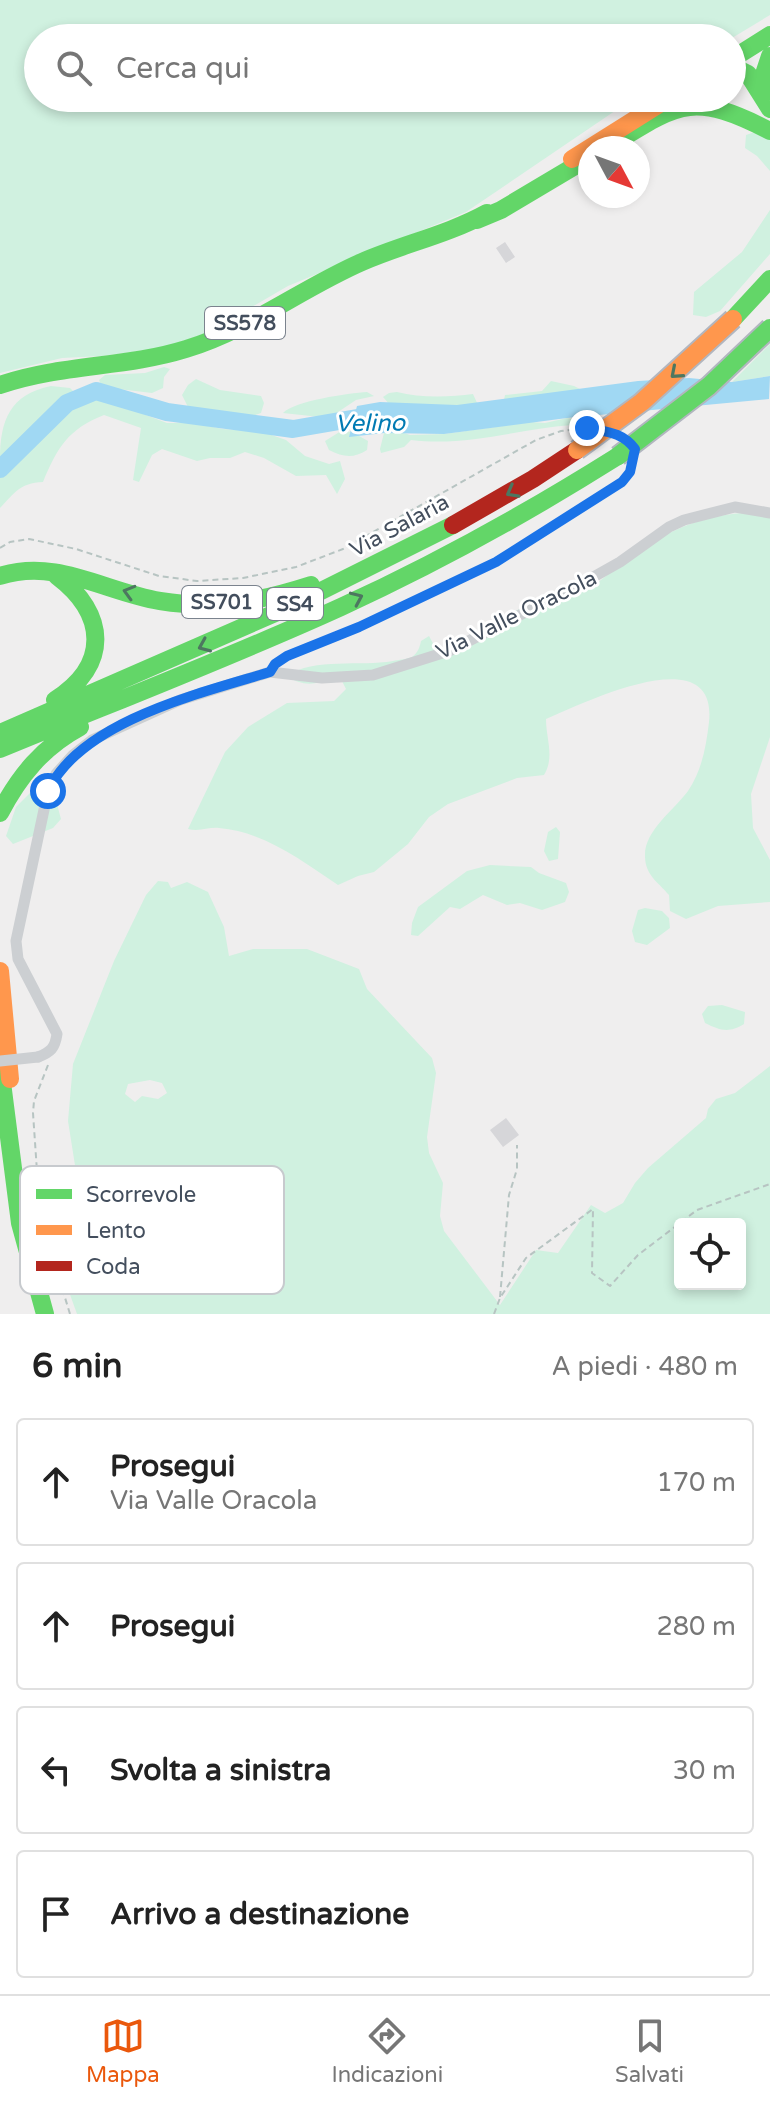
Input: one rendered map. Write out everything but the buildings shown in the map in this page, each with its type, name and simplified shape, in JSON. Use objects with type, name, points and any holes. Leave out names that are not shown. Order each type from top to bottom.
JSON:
[{"type":"main road","points":[[746,50],[770,35]]},
{"type":"main road","points":[[767,102],[763,77],[770,56]]},
{"type":"main road","points":[[746,73],[767,102]]},
{"type":"main road","name":"SS578","points":[[0,385],[40,372],[128,363],[199,346],[364,260],[477,220],[647,112]]},
{"type":"main road","points":[[626,136],[666,112]]},
{"type":"main road","points":[[728,112],[770,131]]},
{"type":"main road","points":[[735,112],[741,117]]},
{"type":"main road","points":[[477,220],[501,210],[578,164]]},
{"type":"main road","points":[[738,314],[745,295],[770,266]]},
{"type":"main road","name":"Via Salaria","points":[[0,733],[227,637],[395,557],[544,474],[642,402],[738,314],[770,279]]},
{"type":"main road","name":"Via Salaria","points":[[0,749],[226,657],[390,584],[626,458],[770,328]]},
{"type":"main road","name":"SS701","points":[[0,576],[16,570],[36,569],[62,573],[158,601],[262,601],[395,557]]},
{"type":"main road","points":[[0,725],[65,695],[85,675],[92,662],[96,629],[92,613],[68,584],[46,571]]},
{"type":"main road","points":[[0,813],[26,771],[64,735],[226,657]]},
{"type":"main road","points":[[0,971],[17,1160],[18,1211]]},
{"type":"main road","points":[[0,1067],[20,1222]]},
{"type":"main road","points":[[0,1149],[10,1207],[20,1228]]},
{"type":"main road","points":[[38,1294],[45,1314]]},
{"type":"street","name":"Via Valle Oracola","points":[[44,1055],[56,1045],[57,1034],[28,982],[15,950],[48,791],[56,774],[92,740],[180,700],[270,672],[322,678],[373,675],[449,651],[581,584],[684,520],[735,507],[770,513]]},
{"type":"street","points":[[0,1061],[44,1055]]},
{"type":"path","points":[[0,548],[10,542],[29,539],[47,541],[159,576],[197,581],[269,573],[296,567],[343,549],[536,440],[561,431],[587,428]]},
{"type":"path","points":[[270,672],[287,656],[359,627],[496,562],[622,482],[630,472],[626,458]]},
{"type":"path","points":[[37,1166],[33,1113],[50,1059],[44,1055]]},
{"type":"path","points":[[500,1298],[509,1195],[517,1169],[517,1145]]},
{"type":"path","points":[[494,1314],[500,1298],[526,1258],[593,1209],[592,1273],[610,1286],[638,1255],[697,1210],[770,1184]]},
{"type":"path","points":[[64,1294],[70,1314]]},
{"type":"green space","points":[[0,0],[770,0],[770,15],[746,30],[746,24],[24,24],[24,112],[613,112],[466,212],[288,286],[205,334],[162,348],[62,358],[0,373]]},
{"type":"green space","points":[[755,132],[770,138],[770,171],[745,148],[746,135]]},
{"type":"green space","points":[[770,210],[770,254],[720,311],[706,317],[693,315],[694,292],[742,252]]},
{"type":"green space","points":[[770,344],[770,376],[732,382]]},
{"type":"green space","points":[[164,367],[170,369],[164,377],[163,388],[152,393],[102,387],[99,380],[105,375],[145,373]]},
{"type":"green space","points":[[196,379],[220,390],[261,396],[264,403],[261,413],[232,419],[188,407],[182,395]]},
{"type":"green space","points":[[551,381],[586,392],[504,400],[505,395],[542,391]]},
{"type":"green space","points":[[51,386],[70,388],[74,392],[0,459],[2,433],[10,411],[26,395]]},
{"type":"green space","points":[[367,392],[374,396],[356,400],[329,418],[283,413],[310,401]]},
{"type":"green space","points":[[397,392],[435,396],[473,394],[478,405],[466,409],[390,405],[383,397]]},
{"type":"green space","points":[[89,400],[109,401],[167,423],[193,423],[263,432],[286,440],[305,456],[329,464],[340,461],[345,479],[337,494],[326,475],[296,476],[264,458],[245,452],[230,458],[197,461],[162,449],[152,455],[139,482],[133,480],[141,428],[104,415],[81,427],[65,441],[43,482],[23,487],[0,508],[0,476],[70,408]]},
{"type":"green space","points":[[577,419],[572,425],[452,441],[411,440],[404,447],[381,453],[380,449],[384,433],[395,430],[410,435],[444,434]]},
{"type":"green space","points":[[341,431],[352,432],[368,441],[367,450],[348,456],[329,450],[325,441]]},
{"type":"green space","points":[[743,513],[770,517],[770,737],[751,794],[753,828],[770,860],[770,902],[718,906],[686,919],[670,911],[669,895],[647,868],[645,856],[649,838],[693,783],[703,758],[709,722],[706,697],[692,683],[671,679],[616,691],[546,719],[549,755],[544,775],[517,778],[448,804],[429,817],[408,844],[374,872],[338,885],[282,849],[252,835],[219,828],[188,829],[225,752],[248,727],[287,703],[334,701],[346,689],[342,681],[331,677],[309,684],[286,676],[324,664],[380,663],[410,658],[421,641],[429,636],[435,647],[433,654],[478,636],[499,618],[564,590],[575,594],[588,588],[646,546],[676,530],[708,518]]},
{"type":"green space","points":[[32,791],[54,793],[61,819],[53,828],[13,844],[6,836],[16,807]]},
{"type":"green space","points":[[556,827],[560,832],[558,859],[549,861],[544,851],[548,832]]},
{"type":"green space","points":[[490,865],[531,867],[566,883],[569,892],[565,902],[542,910],[520,903],[507,905],[483,895],[460,909],[450,907],[418,936],[411,935],[418,907],[467,871]]},
{"type":"green space","points":[[158,881],[168,882],[171,888],[187,882],[208,892],[224,927],[229,956],[253,949],[307,949],[359,969],[367,989],[432,1058],[436,1073],[427,1137],[429,1153],[443,1183],[440,1216],[444,1231],[500,1305],[536,1250],[558,1253],[591,1205],[605,1213],[623,1203],[648,1168],[706,1118],[708,1109],[716,1099],[735,1093],[770,1066],[770,1314],[77,1314],[70,1294],[284,1294],[284,1166],[75,1166],[68,1121],[73,1064],[114,961],[146,895]],"holes":[[[150,1080],[162,1083],[167,1093],[158,1099],[142,1096],[135,1102],[125,1094],[128,1084]]]},
{"type":"green space","points":[[638,910],[662,911],[669,918],[670,928],[647,945],[635,942],[632,931]]},
{"type":"green space","points":[[722,1005],[745,1012],[744,1024],[725,1030],[705,1023],[702,1014],[708,1006]]},
{"type":"water","points":[[770,376],[769,399],[567,418],[444,434],[384,433],[349,437],[357,406],[380,402],[457,405],[638,381],[689,378],[732,382]]},
{"type":"waterway","name":"Velino","points":[[0,469],[67,403],[96,391],[167,412],[293,429],[357,418],[375,419]]},
{"type":"traffic: fast","points":[[746,50],[770,35]]},
{"type":"traffic: fast","points":[[763,95],[763,77],[770,56]]},
{"type":"traffic: fast","points":[[746,73],[770,109]]},
{"type":"traffic: fast","points":[[626,136],[668,112]]},
{"type":"traffic: fast","points":[[726,112],[770,131]]},
{"type":"traffic: fast","points":[[477,220],[501,210],[578,164]]},
{"type":"traffic: fast","points":[[0,385],[46,373],[140,360],[209,341],[362,262],[487,213]]},
{"type":"traffic: fast","points":[[733,319],[770,279]]},
{"type":"traffic: fast","points":[[618,456],[709,386],[770,328]]},
{"type":"traffic: fast","points":[[0,749],[256,644],[377,590],[482,536],[618,456]]},
{"type":"traffic: fast","points":[[0,733],[289,607],[453,525]]},
{"type":"traffic: fast","points":[[0,576],[41,571],[81,578],[140,597],[200,605],[255,600],[311,585]]},
{"type":"traffic: fast","points":[[55,700],[86,671],[93,655],[95,639],[86,606],[57,576]]},
{"type":"traffic: fast","points":[[0,813],[15,787],[43,753],[80,727]]},
{"type":"traffic: fast","points":[[0,1067],[20,1223]]},
{"type":"traffic: fast","points":[[40,1294],[45,1314]]},
{"type":"traffic: slow","points":[[572,159],[647,112]]},
{"type":"traffic: slow","points":[[577,450],[642,402],[733,319]]},
{"type":"traffic: slow","points":[[0,971],[10,1079]]},
{"type":"traffic: jam","points":[[453,525],[577,450]]},
{"type":"route","points":[[48,791],[56,774],[92,740],[180,700],[270,672],[287,656],[359,627],[496,562],[622,482],[630,472],[635,449],[627,438],[587,428]]}]
